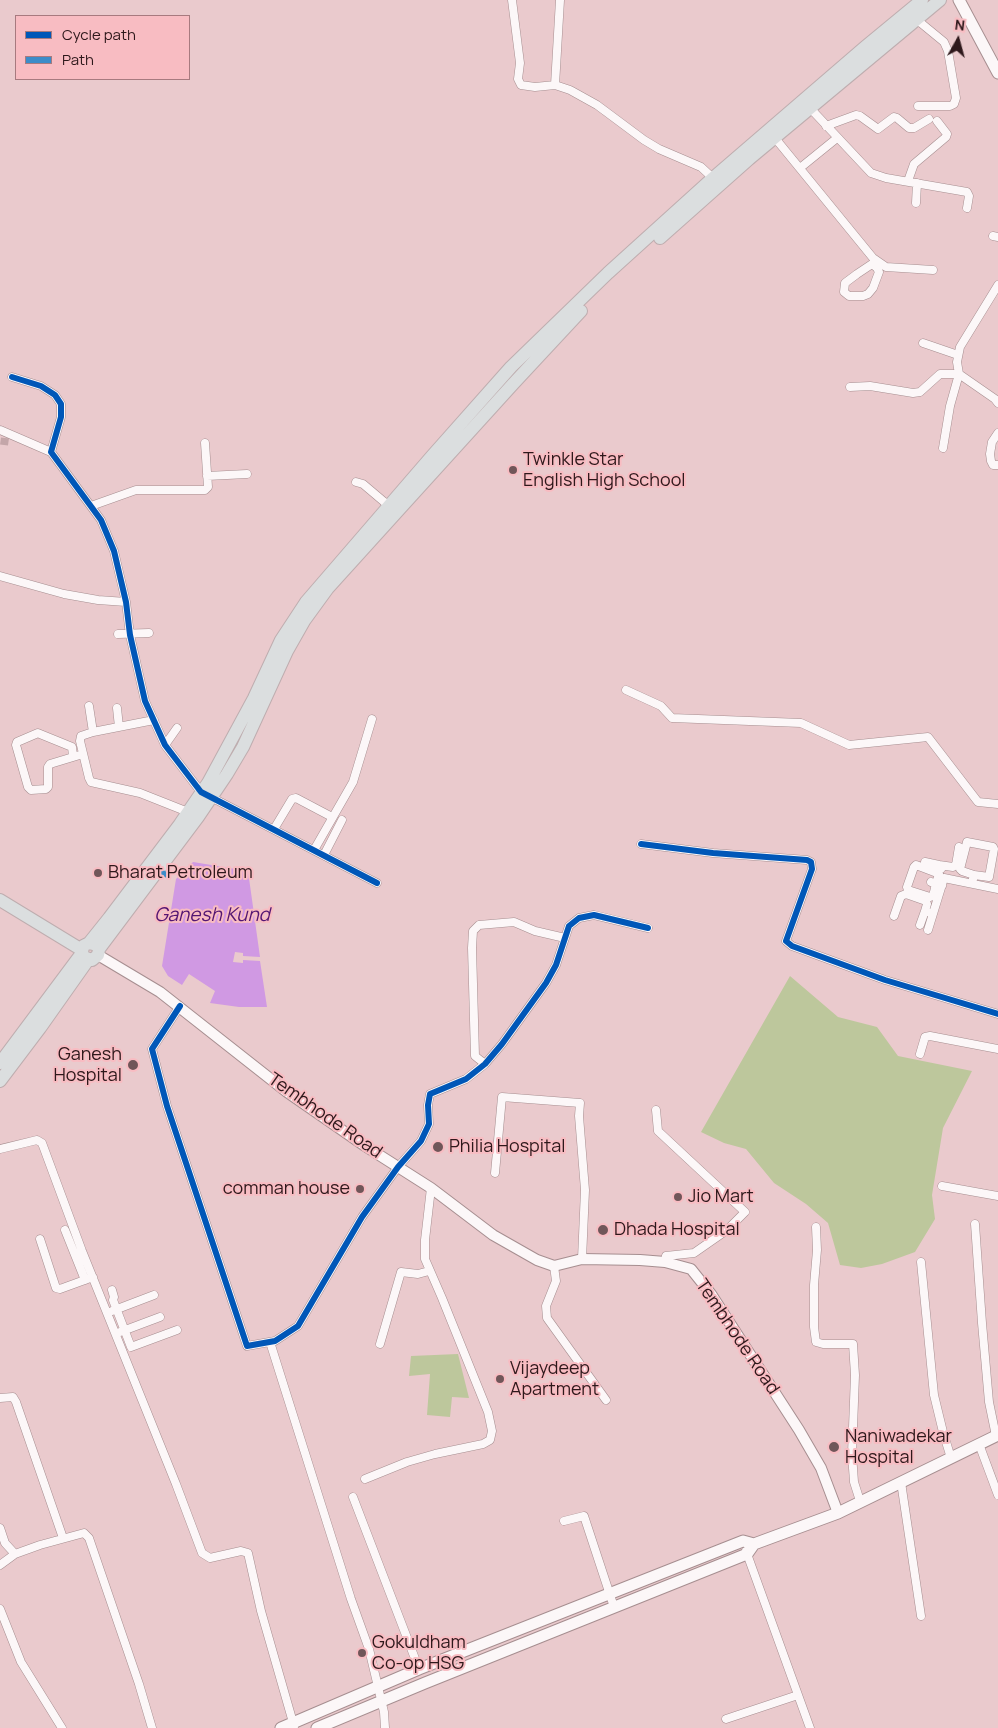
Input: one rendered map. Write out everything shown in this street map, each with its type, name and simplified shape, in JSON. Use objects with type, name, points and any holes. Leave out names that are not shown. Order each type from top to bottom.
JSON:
[{"type":"main road","points":[[0,1064],[90,951],[165,862],[207,794],[243,746],[287,651],[304,621],[328,588],[411,488],[475,417],[634,260],[717,181],[865,47],[922,0]]},
{"type":"main road","points":[[717,181],[774,138],[940,0]]},
{"type":"main road","points":[[959,0],[998,71]]},
{"type":"main road","points":[[0,1082],[40,1028],[90,951],[188,812],[207,794],[208,783],[254,698],[281,640],[306,602],[389,506],[411,488]]},
{"type":"main road","points":[[0,900],[90,951]]},
{"type":"main road","points":[[281,1728],[293,1726],[378,1686],[610,1593],[748,1542],[838,1513],[997,1435]]},
{"type":"main road","points":[[318,1728],[747,1554],[748,1542]]},
{"type":"street","points":[[512,0],[520,63],[518,79],[521,85],[535,87],[555,85],[570,90],[597,105],[644,140],[701,167],[717,181]]},
{"type":"street","points":[[555,85],[560,0]]},
{"type":"street","points":[[916,19],[944,42],[948,51],[956,98],[954,104],[950,106],[918,106]]},
{"type":"street","points":[[810,108],[871,173],[967,192],[970,196],[968,208]]},
{"type":"street","points":[[826,126],[856,115],[878,129],[894,117],[909,128],[914,128],[929,118]]},
{"type":"street","points":[[908,181],[914,164],[946,137],[947,134],[937,120]]},
{"type":"street","points":[[774,138],[879,266]]},
{"type":"street","points":[[800,168],[837,138]]},
{"type":"street","points":[[916,202],[917,183]]},
{"type":"street","points":[[879,266],[873,288],[868,294],[849,296],[844,292],[845,283],[872,264],[886,267],[933,270]]},
{"type":"street","points":[[943,448],[950,406],[959,374],[957,362],[960,347],[998,285]]},
{"type":"street","points":[[923,343],[958,355]]},
{"type":"street","points":[[850,387],[870,386],[914,393],[920,392],[940,374],[959,374],[997,400]]},
{"type":"street","points":[[12,376],[41,386],[55,395],[61,404],[51,452]]},
{"type":"street","points":[[998,433],[992,442],[990,454],[991,461],[994,465],[998,465]]},
{"type":"street","points":[[4,434],[51,452],[101,520],[114,551],[145,701],[165,745],[207,794],[377,883]]},
{"type":"street","points":[[91,506],[136,490],[205,490],[208,487],[205,444]]},
{"type":"street","points":[[208,476],[247,474]]},
{"type":"street","points":[[356,482],[363,484],[389,506]]},
{"type":"street","points":[[0,576],[64,594],[98,600],[126,602]]},
{"type":"street","points":[[118,634],[148,633]]},
{"type":"street","points":[[626,690],[661,706],[672,718],[801,723],[849,745],[928,738],[978,802],[998,804]]},
{"type":"street","points":[[89,706],[93,732]]},
{"type":"street","points":[[117,708],[119,726]]},
{"type":"street","points":[[314,850],[353,782],[372,719]]},
{"type":"street","points":[[154,720],[119,726],[81,736],[80,741],[89,778],[92,782],[140,793],[188,812]]},
{"type":"street","points":[[165,745],[177,728]]},
{"type":"street","points":[[73,756],[72,747],[38,733],[17,742],[16,745],[28,787],[31,790],[46,789],[48,787],[48,766],[50,764],[83,754]]},
{"type":"street","points":[[274,829],[292,799],[296,798],[332,817]]},
{"type":"street","points":[[324,855],[342,820]]},
{"type":"street","points":[[924,927],[929,912],[936,884],[939,874],[916,866],[914,867],[907,887],[908,890],[930,898],[933,896],[936,884],[944,878],[973,879],[990,877],[993,847],[967,842],[960,869],[973,879],[998,888]]},
{"type":"street","points":[[641,844],[807,860],[811,862],[812,869],[786,941],[792,946],[885,980],[998,1014]]},
{"type":"street","points":[[925,862],[953,867],[956,865],[959,847]]},
{"type":"street","points":[[939,865],[944,878]]},
{"type":"street","points":[[894,916],[901,896],[906,894],[926,901],[929,912]]},
{"type":"street","points":[[180,1006],[152,1049],[167,1106],[246,1346],[270,1342],[275,1341],[298,1326],[362,1217],[398,1167],[421,1142],[429,1124],[428,1105],[430,1094],[466,1079],[485,1064],[502,1044],[556,966],[569,926],[579,918],[594,915],[648,928]]},
{"type":"street","points":[[485,1064],[475,1056],[473,931],[479,924],[514,922],[535,931],[565,938]]},
{"type":"street","name":"Tembhode Road","points":[[90,951],[152,987],[180,1006],[287,1092],[431,1188],[492,1235],[537,1260],[554,1266],[582,1259],[640,1260],[665,1262],[691,1269],[712,1294],[799,1430],[821,1468],[838,1513]]},
{"type":"street","points":[[920,1054],[925,1037],[930,1036],[998,1049]]},
{"type":"street","points":[[495,1172],[502,1097],[580,1103],[585,1190],[582,1259]]},
{"type":"street","points":[[656,1110],[658,1131],[745,1212],[727,1230],[694,1253],[666,1256],[665,1262]]},
{"type":"street","points":[[0,1149],[38,1140],[42,1143],[78,1252],[89,1279],[108,1313],[202,1553],[210,1558],[241,1551],[248,1553],[261,1611],[293,1726]]},
{"type":"street","points":[[942,1186],[998,1196]]},
{"type":"street","points":[[365,1479],[416,1460],[461,1447],[483,1444],[490,1440],[492,1430],[488,1412],[425,1259],[424,1240],[431,1188]]},
{"type":"street","points":[[975,1224],[988,1392],[997,1435]]},
{"type":"street","points":[[816,1228],[814,1327],[816,1342],[822,1344],[853,1344],[855,1375],[852,1454],[854,1482],[860,1502]]},
{"type":"street","points":[[65,1230],[78,1252]]},
{"type":"street","points":[[40,1239],[56,1288],[60,1289],[89,1279]]},
{"type":"street","points":[[921,1262],[934,1394],[942,1432],[951,1458]]},
{"type":"street","points":[[554,1266],[556,1281],[546,1306],[547,1318],[606,1400]]},
{"type":"street","points":[[380,1344],[401,1272],[418,1274],[429,1271]]},
{"type":"street","points":[[112,1290],[116,1310],[131,1347],[177,1330]]},
{"type":"street","points":[[108,1313],[154,1295]]},
{"type":"street","points":[[116,1333],[160,1317]]},
{"type":"street","points":[[270,1342],[351,1599],[369,1649],[382,1702],[386,1728]]},
{"type":"street","points":[[0,1398],[12,1397],[16,1402],[63,1538]]},
{"type":"street","points":[[979,1444],[998,1494]]},
{"type":"street","points":[[900,1482],[921,1616]]},
{"type":"street","points":[[353,1497],[420,1669]]},
{"type":"street","points":[[564,1521],[584,1516],[614,1608]]},
{"type":"street","points":[[0,1528],[5,1543],[15,1554]]},
{"type":"street","points":[[0,1565],[15,1554],[63,1538],[84,1533],[89,1538],[139,1684],[152,1728]]},
{"type":"street","points":[[747,1554],[810,1728]]},
{"type":"street","points":[[0,1609],[20,1662],[62,1728]]},
{"type":"street","points":[[553,1616],[559,1629]]},
{"type":"street","points":[[494,1639],[500,1653]]},
{"type":"street","points":[[726,1719],[798,1695]]},
{"type":"green space","points":[[790,976],[838,1017],[877,1027],[898,1056],[972,1071],[943,1128],[932,1195],[935,1219],[915,1252],[882,1264],[861,1268],[840,1265],[828,1223],[806,1204],[774,1183],[746,1149],[724,1143],[701,1132]]},
{"type":"green space","points":[[458,1354],[469,1398],[452,1397],[450,1417],[427,1415],[430,1374],[409,1376],[411,1356]]},
{"type":"water","name":"Ganesh Kund","points":[[193,862],[248,871],[260,957],[243,956],[243,953],[235,952],[233,962],[243,963],[243,960],[260,961],[267,1007],[239,1007],[210,1003],[215,991],[189,974],[182,985],[168,976],[162,966],[176,879]]},
{"type":"tunnel","points":[[4,445],[5,438]]},
{"type":"marked path","points":[[159,870],[171,878]]},
{"type":"cycle path","points":[[12,377],[41,386],[55,395],[61,404],[61,417],[51,452],[101,520],[114,551],[145,701],[165,745],[201,792],[377,883]]},
{"type":"cycle path","points":[[641,844],[713,853],[807,860],[811,862],[812,869],[786,941],[792,946],[885,980],[998,1014]]},
{"type":"cycle path","points":[[180,1006],[152,1049],[167,1106],[247,1346],[275,1341],[298,1326],[362,1217],[398,1167],[421,1141],[429,1124],[428,1105],[430,1094],[466,1079],[485,1064],[502,1044],[546,983],[556,965],[569,926],[579,918],[594,915],[648,928]]},
{"type":"place","name":"Twinkle Star English High School","points":[[513,470]]},
{"type":"place","name":"Bharat Petroleum","points":[[98,873]]},
{"type":"place","name":"Ganesh Hospital","points":[[133,1065]]},
{"type":"place","name":"Philia Hospital","points":[[438,1147]]},
{"type":"place","name":"comman house","points":[[360,1189]]},
{"type":"place","name":"Jio Mart","points":[[678,1197]]},
{"type":"place","name":"Dhada Hospital","points":[[603,1230]]},
{"type":"place","name":"Vijaydeep Apartment","points":[[500,1379]]},
{"type":"place","name":"Naniwadekar Hospital","points":[[834,1447]]},
{"type":"place","name":"Gokuldham Co-op HSG","points":[[362,1653]]}]
